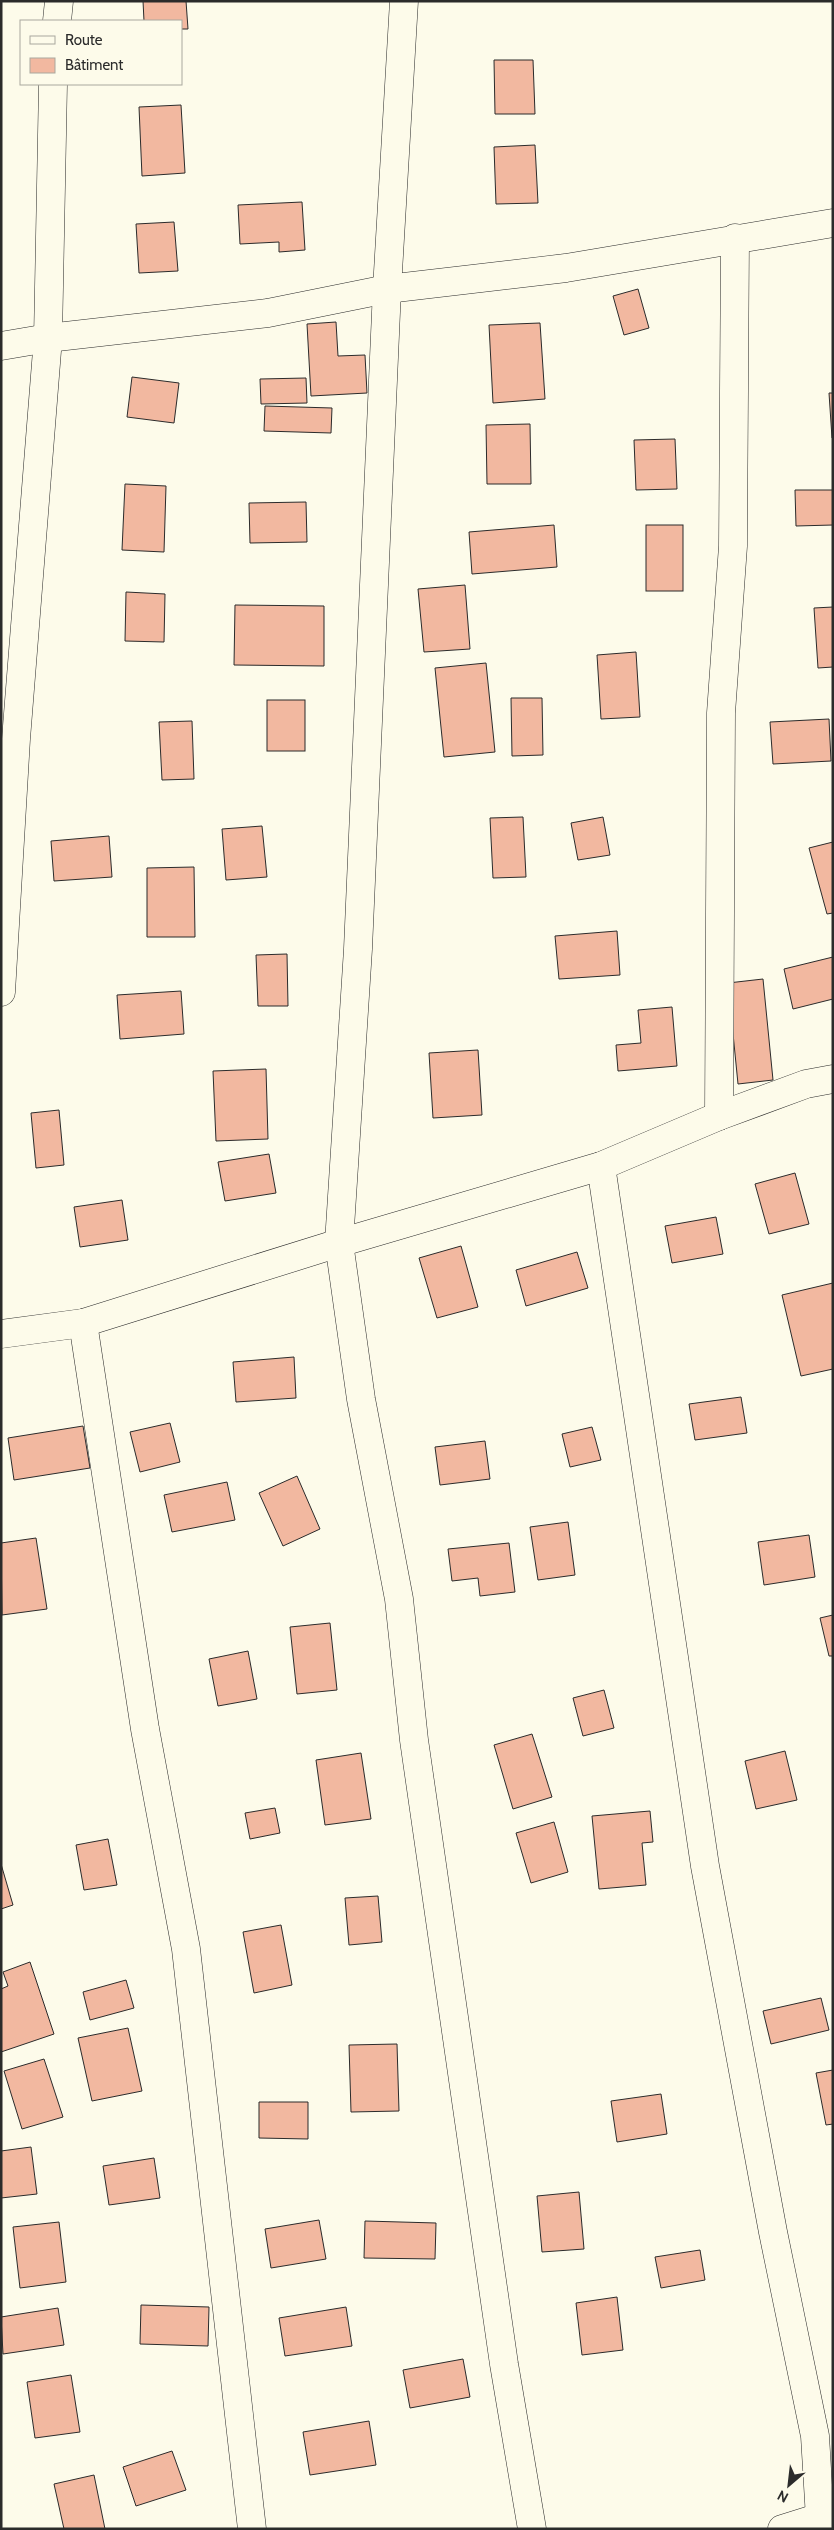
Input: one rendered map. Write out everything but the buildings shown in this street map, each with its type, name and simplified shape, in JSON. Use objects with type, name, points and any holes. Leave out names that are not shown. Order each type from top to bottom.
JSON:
[{"type":"street","points":[[57,20],[59,1]]},
{"type":"street","points":[[404,1],[387,289],[358,949],[339,1243],[361,1399],[399,1599],[414,1740],[504,2364],[532,2529]]},
{"type":"street","points":[[1,992],[16,739],[48,338],[53,85]]},
{"type":"street","points":[[1,346],[48,338],[268,314],[387,289],[566,268],[833,223]]},
{"type":"street","points":[[719,1116],[721,713],[733,546],[735,238]]},
{"type":"street","points":[[1,1334],[83,1323],[339,1243],[601,1166],[719,1116],[806,1084],[833,1079]]},
{"type":"street","points":[[601,1166],[705,1866],[771,2222],[815,2436],[826,2515],[782,2529]]},
{"type":"street","points":[[83,1323],[145,1728],[186,1949],[252,2529]]}]
